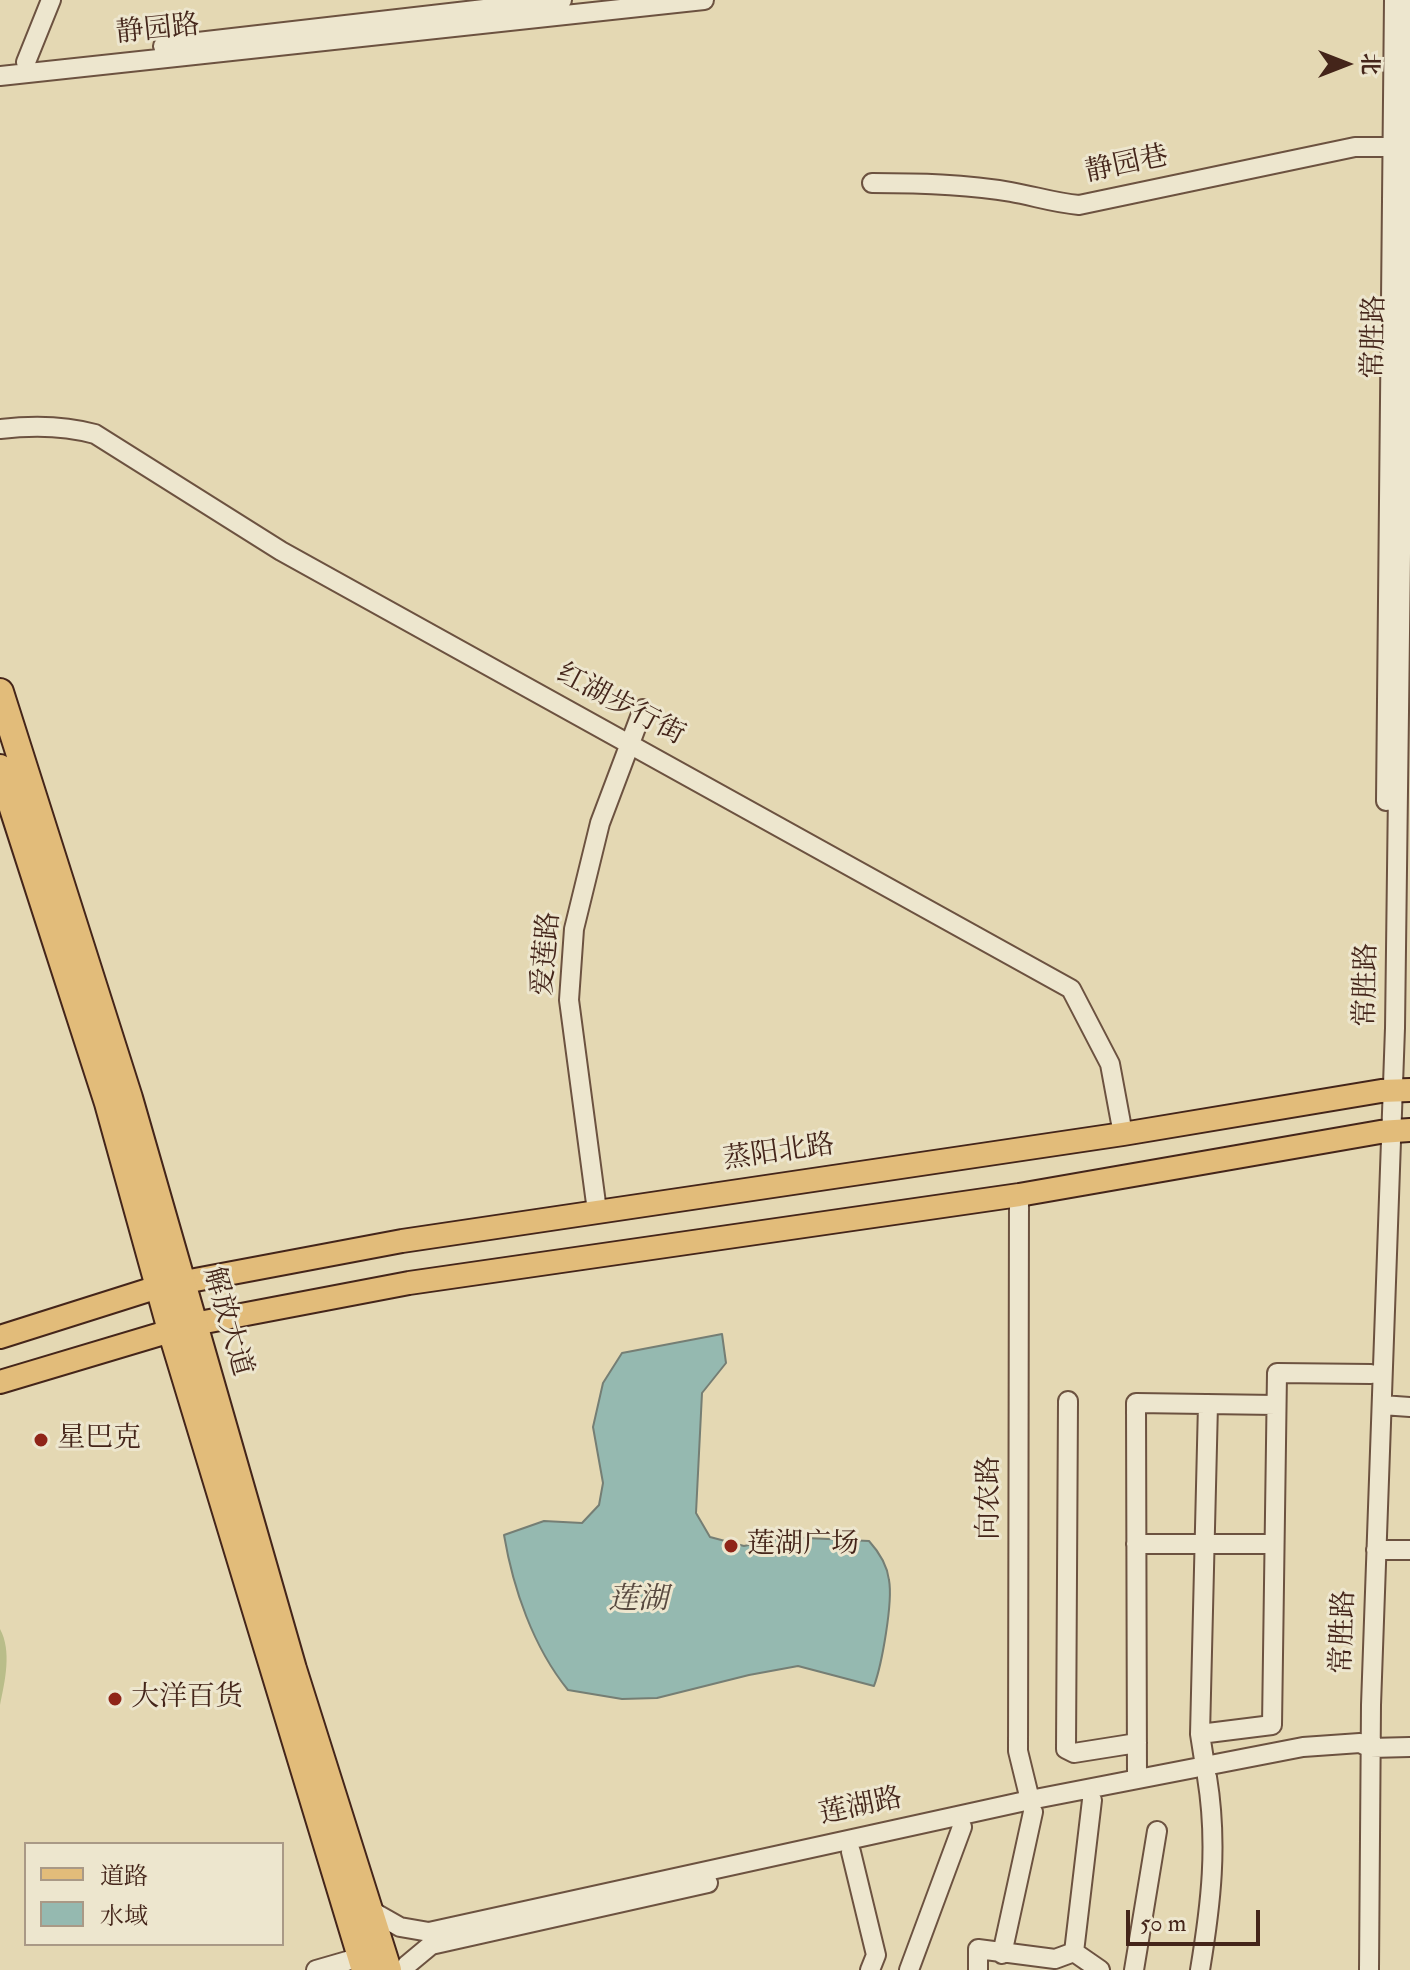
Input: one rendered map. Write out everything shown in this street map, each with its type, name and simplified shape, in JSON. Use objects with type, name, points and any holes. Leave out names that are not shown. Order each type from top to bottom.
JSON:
[{"type":"highway","name":"解放大道","points":[[0,692],[129,1098],[170,1285]]},
{"type":"highway","name":"解放大道","points":[[0,768],[170,1285],[363,1964]]},
{"type":"highway","name":"解放大道","points":[[182,1327],[388,1970]]},
{"type":"main road","name":"蒸阳北路","points":[[0,1337],[170,1285],[402,1241],[1395,1091]]},
{"type":"main road","points":[[0,1382],[182,1327],[409,1283],[1019,1195],[1394,1131]]},
{"type":"street","points":[[26,62],[51,0]]},
{"type":"street","name":"静园路","points":[[0,65],[562,0]]},
{"type":"street","name":"静园路","points":[[0,76],[704,0]]},
{"type":"street","name":"常胜路","points":[[1394,0],[1395,1091]]},
{"type":"street","name":"常胜路","points":[[1369,1970],[1363,1748],[1376,1550],[1394,1131],[1407,276],[1408,0]]},
{"type":"street","name":"静园巷","points":[[872,183],[934,183],[1012,192],[1079,205],[1355,147],[1393,147]]},
{"type":"street","name":"红湖步行街","points":[[0,429],[32,425],[74,428],[95,434],[281,551],[1071,989],[1110,1064],[1123,1134]]},
{"type":"street","name":"爱莲路","points":[[597,1211],[569,1000],[574,929],[600,823],[643,709]]},
{"type":"street","name":"常胜路","points":[[1359,1970],[1371,1374],[1394,1131]]},
{"type":"street","name":"向农路","points":[[1019,1195],[1018,1751],[1031,1806]]},
{"type":"street","points":[[1200,1734],[1272,1725],[1277,1373],[1371,1374]]},
{"type":"street","points":[[1068,1401],[1066,1749],[1074,1753],[1137,1743]]},
{"type":"street","points":[[1137,1779],[1136,1403],[1276,1405]]},
{"type":"street","points":[[1200,1970],[1212,1900],[1213,1817],[1200,1734],[1208,1404]]},
{"type":"street","points":[[1382,1405],[1410,1407]]},
{"type":"street","points":[[1136,1544],[1274,1544]]},
{"type":"street","points":[[1376,1550],[1410,1550]]},
{"type":"street","name":"莲湖路","points":[[405,1970],[431,1945],[962,1827],[1031,1806],[1092,1800],[1303,1747],[1410,1747]]},
{"type":"street","name":"莲湖路","points":[[370,1910],[400,1927],[429,1932],[1031,1806],[1137,1779],[1206,1772]]},
{"type":"street","points":[[1074,1952],[1092,1800]]},
{"type":"street","points":[[1002,1954],[1031,1806]]},
{"type":"street","points":[[909,1970],[962,1827]]},
{"type":"street","points":[[1134,1970],[1157,1831]]},
{"type":"street","points":[[851,1852],[876,1955],[870,1970]]},
{"type":"street","points":[[978,1970],[978,1949],[1047,1964],[1074,1952]]},
{"type":"street","points":[[1074,1952],[1100,1970]]},
{"type":"street","points":[[316,1970],[363,1964]]},
{"type":"green space","points":[[0,1629],[7,1656],[0,1705]]},
{"type":"water","name":"莲湖","points":[[722,1334],[726,1363],[702,1393],[696,1513],[710,1537],[744,1546],[786,1537],[869,1541],[884,1564],[890,1590],[886,1633],[874,1686],[798,1666],[657,1698],[622,1699],[568,1690],[544,1655],[526,1616],[504,1535],[544,1521],[582,1523],[599,1505],[603,1483],[593,1427],[603,1383],[622,1353]]},
{"type":"place","name":"星巴克","points":[[41,1440]]},
{"type":"place","name":"莲湖广场","points":[[731,1546]]},
{"type":"place","name":"大洋百货","points":[[115,1699]]}]
